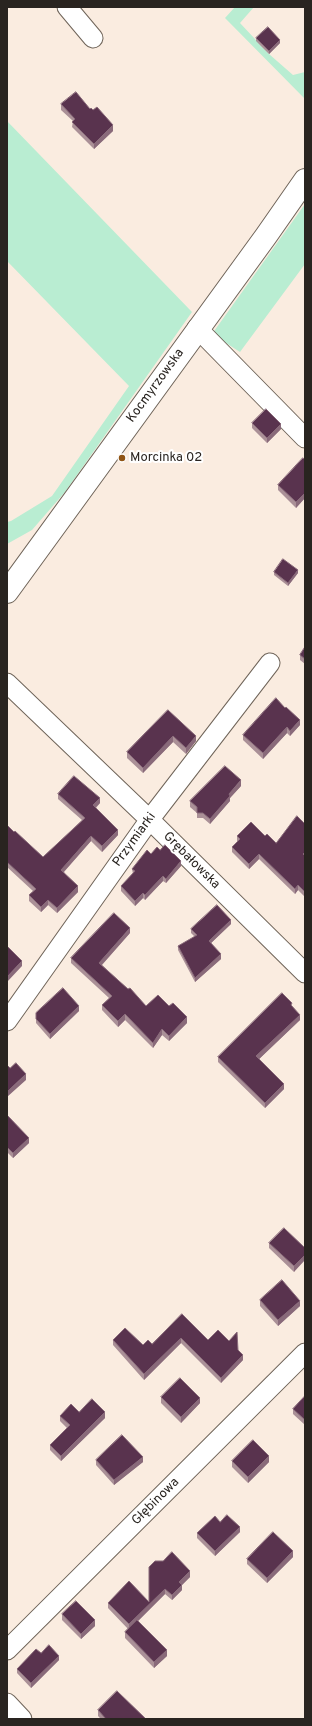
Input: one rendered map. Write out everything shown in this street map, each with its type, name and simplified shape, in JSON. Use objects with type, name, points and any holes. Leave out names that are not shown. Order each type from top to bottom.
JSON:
[{"type":"main road","name":"Kocmyrzowska","points":[[9,585],[266,236],[305,180]]},
{"type":"street","points":[[67,7],[93,38]]},
{"type":"street","points":[[198,328],[305,438]]},
{"type":"street","name":"Przymiarki","points":[[7,1021],[150,820],[270,663]]},
{"type":"street","name":"Grębałowska","points":[[7,683],[150,820],[305,973]]},
{"type":"street","name":"Głębinowa","points":[[7,1650],[305,1353]]},
{"type":"street","points":[[7,1703],[22,1719]]},
{"type":"green space","points":[[235,7],[254,7],[240,23],[269,54],[293,75],[305,72],[305,99],[225,18]]},
{"type":"green space","points":[[7,121],[192,312],[65,492],[32,530],[7,544],[7,522],[52,496],[129,386],[7,261]]},
{"type":"green space","points":[[305,204],[305,264],[240,352],[212,334]]},
{"type":"building","points":[[268,27],[280,40],[269,51],[256,38]]},
{"type":"building","points":[[76,92],[90,109],[91,108],[93,110],[97,107],[113,125],[94,144],[72,122],[75,119],[61,104]]},
{"type":"building","points":[[266,409],[281,424],[267,438],[252,423]]},
{"type":"building","points":[[303,458],[305,460],[305,493],[296,502],[278,485]]},
{"type":"building","points":[[283,559],[298,570],[288,583],[274,572]]},
{"type":"building","points":[[305,647],[305,659],[300,655]]},
{"type":"building","points":[[276,698],[285,708],[286,707],[300,720],[290,731],[287,727],[263,753],[243,735]]},
{"type":"building","points":[[168,710],[196,736],[186,748],[173,736],[143,768],[127,752]]},
{"type":"building","points":[[225,766],[241,780],[229,794],[230,796],[210,819],[203,813],[197,813],[197,807],[190,801]]},
{"type":"building","points":[[74,776],[100,798],[93,805],[118,830],[102,846],[91,836],[61,870],[78,886],[57,908],[48,900],[41,907],[29,895],[36,889],[7,862],[7,825],[43,857],[85,818],[58,794]]},
{"type":"building","points":[[297,816],[305,824],[305,852],[303,854],[305,856],[305,892],[298,885],[295,889],[259,854],[249,864],[232,847],[240,839],[237,836],[251,822],[265,836],[267,834],[276,843]]},
{"type":"building","points":[[165,845],[181,861],[166,879],[163,876],[145,895],[143,893],[135,901],[121,886],[135,871],[132,869],[147,850],[151,854],[157,847],[160,850]]},
{"type":"building","points":[[217,905],[231,920],[209,941],[221,954],[195,978],[178,946],[197,935],[191,929]]},
{"type":"building","points":[[114,913],[130,928],[99,963],[128,989],[130,988],[146,1006],[158,995],[169,1006],[173,1003],[187,1017],[169,1036],[162,1029],[153,1043],[125,1014],[118,1021],[102,1005],[112,996],[71,958]]},
{"type":"building","points":[[7,946],[22,961],[7,977]]},
{"type":"building","points":[[63,988],[79,1006],[50,1034],[36,1019],[36,1013]]},
{"type":"building","points":[[282,993],[292,1003],[291,1005],[300,1015],[256,1056],[284,1084],[265,1103],[218,1057]]},
{"type":"building","points":[[16,1063],[26,1074],[7,1092],[7,1065],[10,1068]]},
{"type":"building","points":[[7,1115],[29,1138],[13,1153],[7,1147]]},
{"type":"building","points":[[284,1228],[305,1248],[305,1255],[294,1266],[269,1243]]},
{"type":"building","points":[[282,1280],[300,1301],[278,1320],[260,1300]]},
{"type":"building","points":[[182,1314],[208,1340],[218,1330],[229,1341],[237,1332],[238,1350],[243,1355],[221,1378],[181,1338],[144,1374],[113,1340],[125,1328],[143,1345],[148,1340],[152,1344]]},
{"type":"building","points":[[180,1378],[200,1398],[181,1417],[161,1397]]},
{"type":"building","points":[[305,1396],[305,1420],[293,1409]]},
{"type":"building","points":[[92,1399],[105,1412],[61,1456],[50,1445],[70,1425],[60,1416],[71,1404],[79,1412]]},
{"type":"building","points":[[122,1435],[143,1457],[114,1480],[96,1460]]},
{"type":"building","points":[[253,1440],[269,1456],[248,1477],[232,1461]]},
{"type":"building","points":[[227,1515],[240,1527],[215,1551],[197,1533],[215,1516],[220,1522]]},
{"type":"building","points":[[273,1532],[293,1551],[267,1578],[247,1559]]},
{"type":"building","points":[[172,1552],[190,1571],[179,1582],[182,1585],[172,1595],[165,1589],[129,1624],[108,1603],[129,1581],[149,1602],[149,1567],[155,1561],[163,1561]]},
{"type":"building","points":[[76,1601],[95,1620],[81,1634],[62,1614]]},
{"type":"building","points":[[137,1620],[167,1650],[154,1662],[125,1632]]},
{"type":"building","points":[[49,1645],[59,1656],[31,1683],[17,1669],[36,1649],[41,1653]]},
{"type":"building","points":[[117,1691],[146,1719],[106,1719],[98,1710]]},
{"type":"place","name":"Morcinka 02","points":[[122,458]]}]
